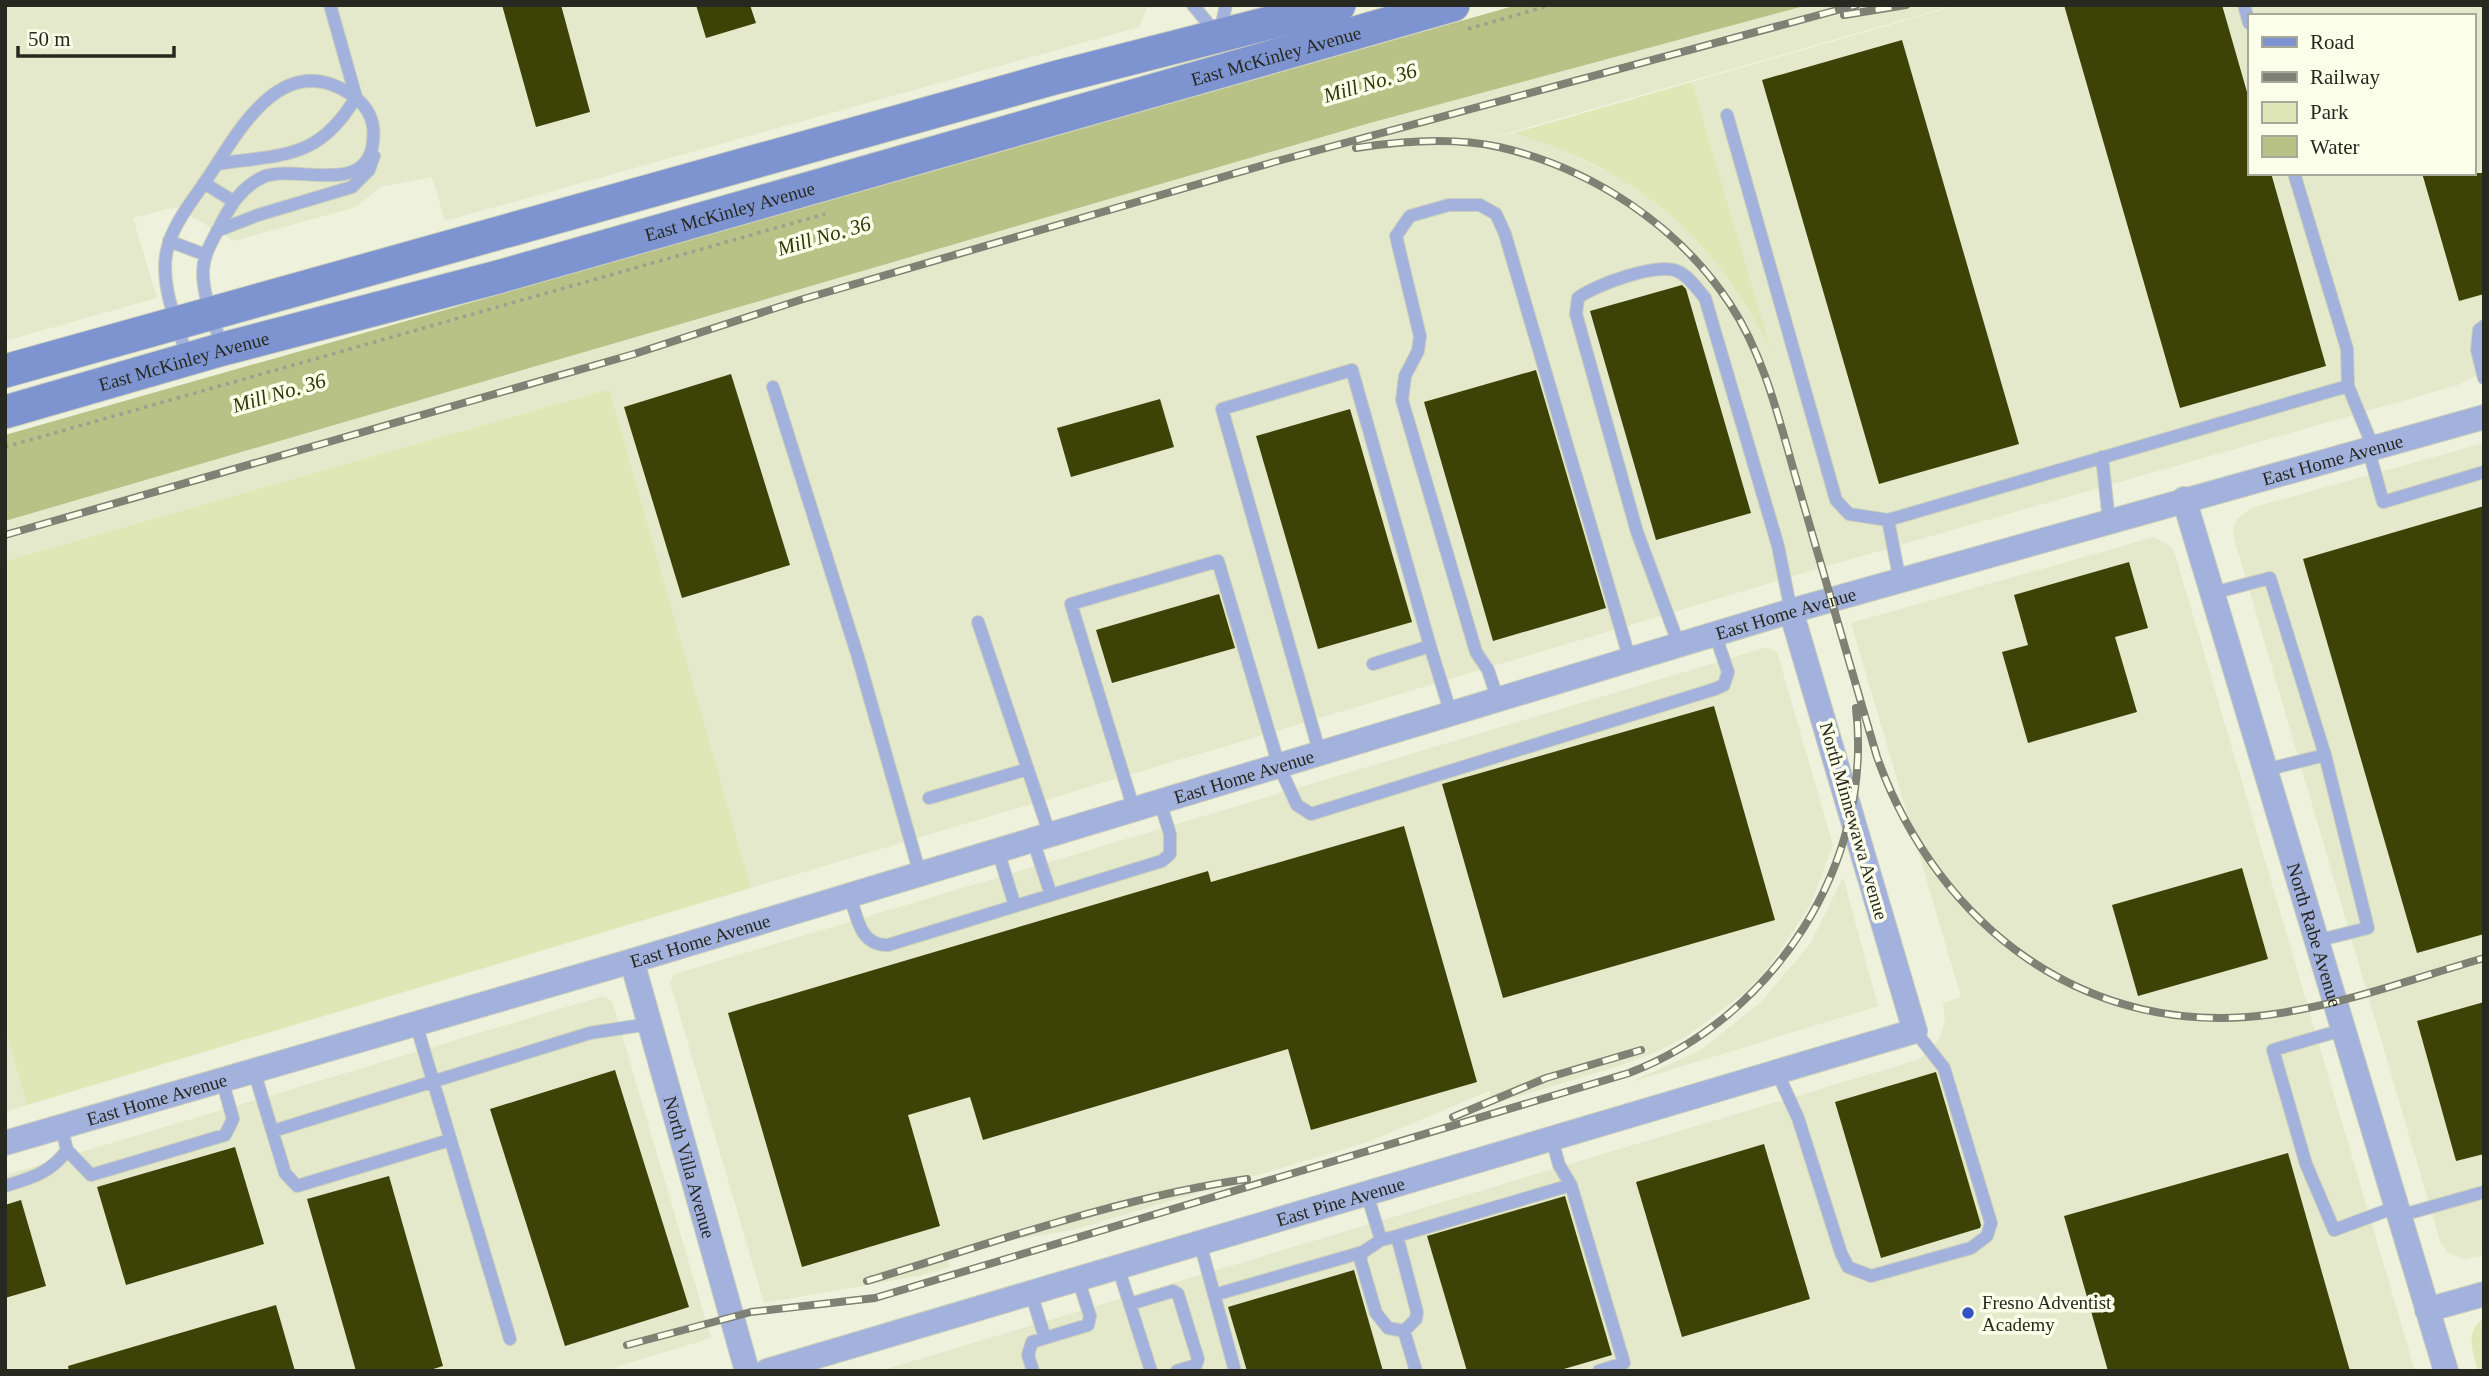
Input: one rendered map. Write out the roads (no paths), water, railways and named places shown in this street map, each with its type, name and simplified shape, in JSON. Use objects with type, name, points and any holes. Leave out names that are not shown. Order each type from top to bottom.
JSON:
[{"type":"main road","name":"East McKinley Avenue","points":[[5,371],[1054,78],[1222,21],[1339,5]]},
{"type":"main road","name":"East McKinley Avenue","points":[[5,412],[223,349],[498,277],[1453,5]]},
{"type":"main road","points":[[1222,21],[1227,70]]},
{"type":"main road","points":[[771,200],[773,180],[788,169],[934,129],[1054,78]]},
{"type":"main road","points":[[498,277],[595,228],[708,193],[724,182],[727,170]]},
{"type":"street","name":"East Home Avenue","points":[[5,1143],[632,961],[1791,611],[2484,417]]},
{"type":"street","name":"North Rabe Avenue","points":[[2185,499],[2446,1371]]},
{"type":"street","name":"North Minnewawa Avenue","points":[[1791,611],[1915,1031]]},
{"type":"street","name":"North Villa Avenue","points":[[632,961],[747,1371]]},
{"type":"street","name":"East Pine Avenue","points":[[767,1371],[1915,1031]]},
{"type":"street","points":[[2427,1310],[2484,1294]]},
{"type":"lane","points":[[217,231],[258,215],[352,187],[369,170],[374,156],[371,118],[356,96],[330,5]]},
{"type":"lane","points":[[1193,5],[1222,21]]},
{"type":"lane","points":[[188,359],[166,276],[169,241],[204,183],[239,129],[276,92],[296,83],[316,82],[356,96]]},
{"type":"lane","points":[[217,164],[289,153],[313,145],[330,134],[356,96]]},
{"type":"lane","points":[[1727,115],[1836,500],[1849,514],[1888,520],[2348,386]]},
{"type":"lane","points":[[223,349],[203,273],[206,255],[233,201],[248,185],[271,175],[340,174],[356,170],[368,159],[373,140]]},
{"type":"lane","points":[[2295,175],[2347,349],[2348,386],[2370,448],[2383,502],[2484,472]]},
{"type":"lane","points":[[204,183],[233,201]]},
{"type":"lane","points":[[1498,700],[1488,670],[1476,652],[1402,400],[1405,376],[1418,351],[1420,336],[1396,236],[1410,216],[1449,205],[1480,205],[1496,214],[1505,234],[1630,660]]},
{"type":"lane","points":[[169,241],[206,255]]},
{"type":"lane","points":[[1679,645],[1637,532],[1576,314],[1578,298],[1590,288],[1663,267],[1678,271],[1705,298],[1777,545],[1791,611]]},
{"type":"lane","points":[[2484,326],[2479,331],[2477,350],[2484,378]]},
{"type":"lane","points":[[1320,754],[1222,409],[1352,370],[1451,714]]},
{"type":"lane","points":[[772,387],[858,657],[920,874]]},
{"type":"lane","points":[[2102,457],[2109,521]]},
{"type":"lane","points":[[1888,520],[1900,581]]},
{"type":"lane","points":[[1134,810],[1071,604],[1218,561],[1279,766],[1300,810],[1307,814],[1724,685],[1728,672],[1715,634]]},
{"type":"lane","points":[[2213,593],[2270,578],[2325,755],[2368,928],[2316,941]]},
{"type":"lane","points":[[978,622],[1028,769],[1051,895]]},
{"type":"lane","points":[[1373,664],[1430,646]]},
{"type":"lane","points":[[2265,770],[2325,755]]},
{"type":"lane","points":[[929,798],[1028,769]]},
{"type":"lane","points":[[850,895],[862,932],[877,945],[888,945],[1162,861],[1170,854],[1170,834],[1160,802]]},
{"type":"lane","points":[[998,851],[1015,906]]},
{"type":"lane","points":[[416,1024],[510,1339]]},
{"type":"lane","points":[[272,1131],[590,1033],[649,1024]]},
{"type":"lane","points":[[2342,1030],[2273,1050],[2306,1164],[2334,1230],[2484,1192]]},
{"type":"lane","points":[[1777,1072],[1802,1130],[1841,1253],[1848,1266],[1871,1276],[1971,1248],[1987,1236],[1991,1223],[1944,1068],[1915,1031]]},
{"type":"lane","points":[[254,1071],[285,1173],[297,1186],[450,1140]]},
{"type":"lane","points":[[61,1126],[67,1150],[91,1175],[225,1135],[233,1119],[222,1080]]},
{"type":"lane","points":[[1552,1139],[1559,1165],[1571,1185],[1625,1363],[1599,1371]]},
{"type":"lane","points":[[5,1186],[42,1174],[57,1165],[67,1150]]},
{"type":"lane","points":[[1214,1295],[1363,1252],[1381,1240],[1571,1185]]},
{"type":"lane","points":[[1367,1194],[1381,1240]]},
{"type":"lane","points":[[1397,1236],[1417,1312],[1416,1319],[1404,1331]]},
{"type":"lane","points":[[1200,1243],[1235,1371]]},
{"type":"lane","points":[[1363,1252],[1360,1258],[1376,1313],[1388,1328],[1404,1331]]},
{"type":"lane","points":[[1118,1267],[1151,1371]]},
{"type":"lane","points":[[1033,1371],[1028,1355],[1032,1342],[1088,1325],[1090,1316],[1078,1279]]},
{"type":"lane","points":[[1130,1304],[1173,1291],[1178,1294],[1198,1359],[1196,1365],[1177,1371]]},
{"type":"lane","points":[[1031,1293],[1045,1338]]},
{"type":"lane","points":[[1404,1331],[1416,1371]]},
{"type":"water","name":"Mill No. 36","points":[[1517,5],[1808,5],[1370,123],[5,521],[5,435]]},
{"type":"railway","points":[[5,535],[634,354],[800,300],[1274,162],[1856,5]]},
{"type":"railway","points":[[1844,15],[1906,5]]},
{"type":"railway","points":[[1356,148],[1391,143],[1464,142],[1499,147],[1567,169],[1630,204],[1685,249],[1709,275],[1743,326],[1763,371],[1877,757],[1904,818],[1939,873],[1980,920],[2029,959],[2083,989],[2142,1009],[2206,1018],[2301,1010],[2484,958]]},
{"type":"railway","points":[[627,1345],[751,1312],[875,1298],[1629,1073],[1681,1048],[1728,1015],[1769,974],[1803,928],[1830,878],[1848,823],[1857,766],[1856,708]]},
{"type":"railway","points":[[1453,1117],[1546,1078],[1641,1050]]},
{"type":"railway","points":[[867,1281],[1103,1210],[1198,1187],[1247,1179]]},
{"type":"place","name":"Fresno Adventist Academy","points":[[1968,1313]]}]
